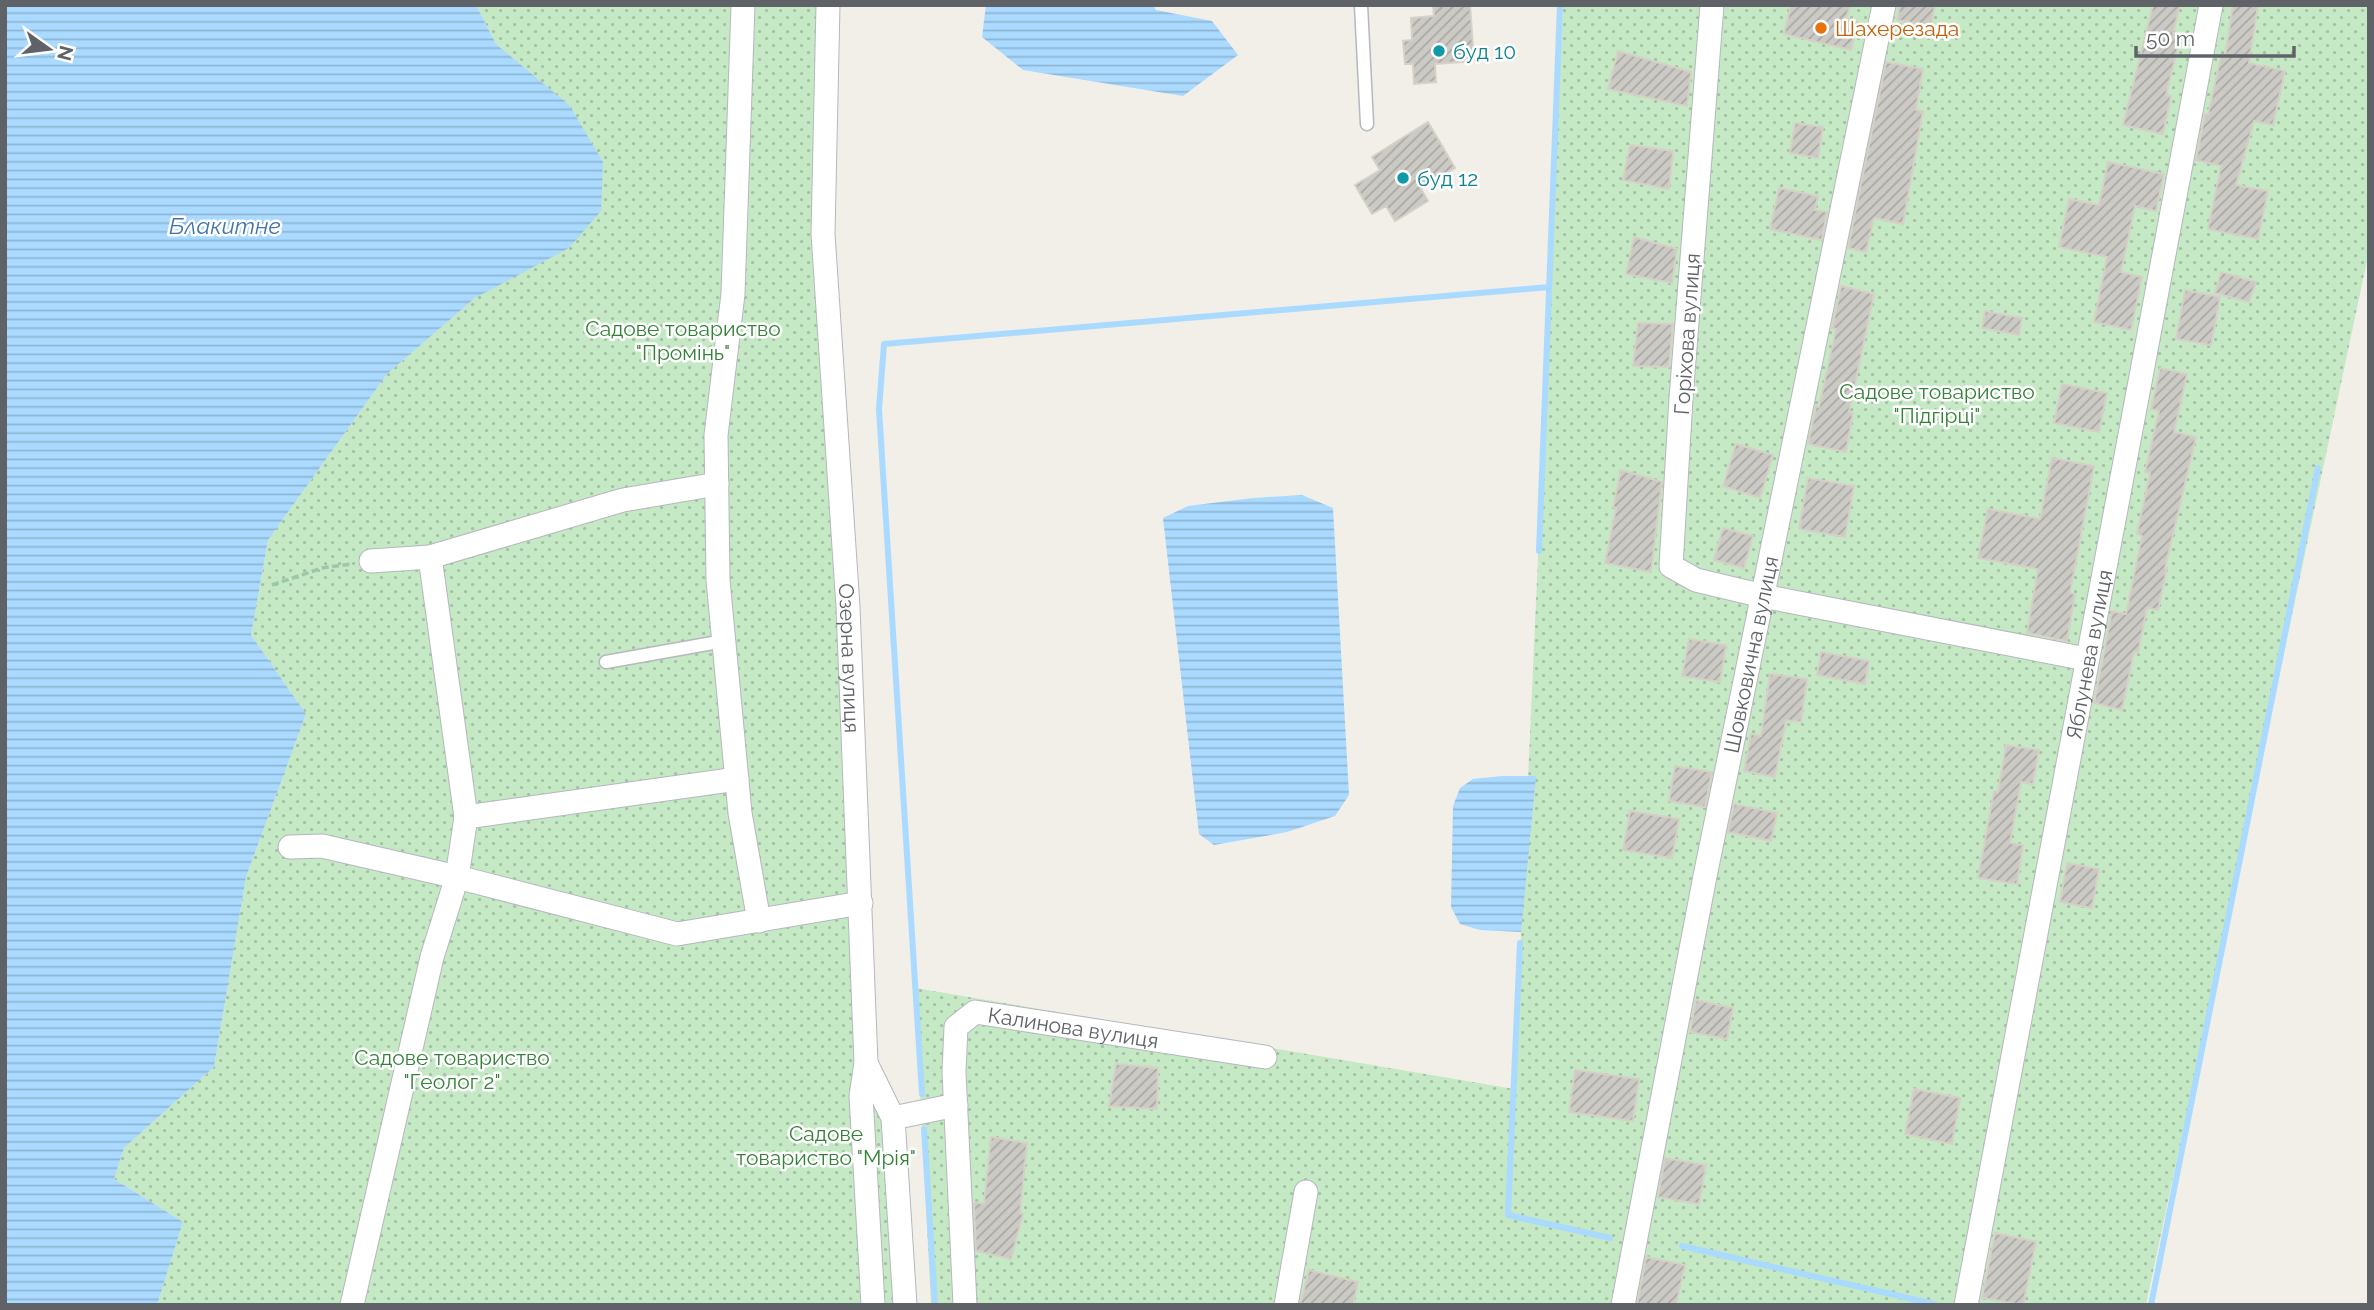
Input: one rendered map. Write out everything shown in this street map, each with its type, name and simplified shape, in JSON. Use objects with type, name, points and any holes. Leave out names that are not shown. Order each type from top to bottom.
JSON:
[{"type":"street","points":[[743,5],[733,294],[716,435],[718,580],[740,813],[759,921]]},
{"type":"street","name":"Озерна вулиця","points":[[828,5],[822,234],[848,607],[866,1063],[892,1118],[905,1305]]},
{"type":"street","name":"Горіхова вулиця","points":[[1712,5],[1681,398],[1671,566],[1696,580],[1763,596]]},
{"type":"street","name":"Шовковична вулиця","points":[[1623,1305],[1705,876],[1884,5]]},
{"type":"street","name":"Яблунева вулиця","points":[[1966,1305],[2211,5]]},
{"type":"street","points":[[371,561],[430,557],[623,500],[717,484]]},
{"type":"street","points":[[352,1305],[432,957],[457,877],[466,817],[430,557]]},
{"type":"street","points":[[1763,596],[2086,659]]},
{"type":"street","points":[[466,817],[737,779]]},
{"type":"street","points":[[290,847],[322,846],[457,877],[677,934],[861,902]]},
{"type":"street","name":"Калинова вулиця","points":[[965,1305],[956,1105],[956,1027],[975,1012],[1265,1057]]},
{"type":"street","points":[[866,1063],[861,1096],[873,1305]]},
{"type":"street","points":[[892,1118],[956,1105]]},
{"type":"street","points":[[1286,1305],[1306,1192]]},
{"type":"lane","points":[[1361,5],[1367,124]]},
{"type":"lane","points":[[606,662],[724,641]]},
{"type":"path","points":[[272,584],[322,568],[371,561]]},
{"type":"green space","points":[[476,5],[828,5],[823,234],[866,1063],[893,1118],[898,1305],[157,1305],[183,1222],[114,1179],[124,1148],[214,1067],[246,877],[306,714],[251,635],[268,540],[387,374],[475,298],[569,247],[603,162],[570,107],[496,44]]},
{"type":"green space","name":"Садове товариство \"Підгірці\"","points":[[1563,5],[2369,5],[2369,251],[2146,1305],[931,1305],[915,988],[1514,1089]]},
{"type":"water","name":"Блакитне","points":[[5,5],[476,5],[496,44],[570,106],[603,162],[601,211],[569,248],[475,298],[387,374],[268,540],[251,635],[306,714],[246,877],[214,1067],[124,1148],[114,1179],[183,1222],[157,1305],[5,1305]]},
{"type":"water","points":[[986,5],[1153,5],[1156,10],[1212,21],[1238,55],[1183,96],[1023,70],[982,37]]},
{"type":"water","points":[[1302,495],[1333,508],[1349,795],[1335,816],[1287,832],[1214,845],[1199,834],[1163,518],[1188,506]]},
{"type":"water","points":[[1536,776],[1521,932],[1480,930],[1460,924],[1451,907],[1453,806],[1460,788],[1473,779]]},
{"type":"building","name":"буд 10","points":[[1433,5],[1470,5],[1474,61],[1435,64],[1436,82],[1414,84],[1413,64],[1405,64],[1403,41],[1412,40],[1411,18],[1434,16]]},
{"type":"building","name":"Шахерезада","points":[[1791,5],[1850,5],[1846,19],[1858,22],[1851,50],[1784,34]]},
{"type":"building","points":[[1900,5],[1935,5],[1931,26],[1897,20]]},
{"type":"building","points":[[2153,5],[2180,5],[2173,33],[2181,35],[2166,95],[2171,96],[2163,134],[2123,125]]},
{"type":"building","points":[[2233,5],[2258,5],[2249,63],[2285,71],[2273,125],[2254,121],[2236,185],[2268,191],[2258,239],[2208,229],[2221,166],[2196,160],[2221,56],[2225,57]]},
{"type":"building","points":[[1618,51],[1691,72],[1687,106],[1608,89]]},
{"type":"building","points":[[1886,62],[1923,69],[1916,110],[1923,111],[1903,224],[1874,218],[1866,252],[1848,248]]},
{"type":"building","name":"буд 12","points":[[1428,122],[1455,168],[1421,189],[1428,201],[1395,221],[1386,206],[1372,214],[1355,185],[1380,170],[1372,157]]},
{"type":"building","points":[[1795,123],[1823,127],[1818,158],[1790,153]]},
{"type":"building","points":[[1630,145],[1673,151],[1669,189],[1623,180]]},
{"type":"building","points":[[2108,162],[2164,174],[2156,211],[2135,206],[2121,272],[2142,277],[2131,330],[2094,322],[2107,257],[2059,247],[2069,199],[2099,205]]},
{"type":"building","points":[[1779,188],[1818,196],[1815,210],[1827,212],[1822,240],[1770,229]]},
{"type":"building","points":[[1634,237],[1677,249],[1672,283],[1626,274]]},
{"type":"building","points":[[2221,272],[2256,282],[2249,302],[2215,293]]},
{"type":"building","points":[[1841,286],[1874,294],[1849,412],[1853,413],[1846,452],[1808,444],[1836,329],[1832,328]]},
{"type":"building","points":[[2185,290],[2220,297],[2211,345],[2176,339]]},
{"type":"building","points":[[1985,311],[2022,318],[2019,335],[1982,328]]},
{"type":"building","points":[[1638,323],[1673,324],[1669,367],[1633,366]]},
{"type":"building","points":[[2160,368],[2187,374],[2174,432],[2196,437],[2165,568],[2158,610],[2147,608],[2138,653],[2134,652],[2122,710],[2094,703],[2112,611],[2126,614],[2142,536],[2137,534],[2150,473],[2145,472],[2159,411],[2151,409]]},
{"type":"building","points":[[2062,384],[2107,393],[2099,432],[2054,423]]},
{"type":"building","points":[[1736,444],[1773,455],[1760,498],[1723,486]]},
{"type":"building","points":[[2052,458],[2094,466],[2070,593],[2075,594],[2067,641],[2027,633],[2038,569],[1978,558],[1988,509],[2040,519]]},
{"type":"building","points":[[1621,470],[1662,482],[1651,572],[1605,563]]},
{"type":"building","points":[[1808,478],[1854,486],[1845,537],[1799,529]]},
{"type":"building","points":[[1723,528],[1753,536],[1744,568],[1714,560]]},
{"type":"building","points":[[1689,639],[1726,645],[1720,682],[1682,676]]},
{"type":"building","points":[[1821,652],[1869,661],[1865,684],[1817,675]]},
{"type":"building","points":[[1770,674],[1807,679],[1801,722],[1786,720],[1775,777],[1744,771],[1751,734],[1761,736]]},
{"type":"building","points":[[2006,745],[2039,750],[2033,784],[2021,782],[2010,843],[2023,845],[2017,884],[1978,878],[1994,791],[1998,792]]},
{"type":"building","points":[[1675,766],[1712,772],[1705,807],[1669,801]]},
{"type":"building","points":[[1734,804],[1777,813],[1771,841],[1728,832]]},
{"type":"building","points":[[1630,811],[1679,819],[1672,858],[1623,850]]},
{"type":"building","points":[[2067,863],[2099,869],[2092,908],[2060,902]]},
{"type":"building","points":[[1696,1000],[1733,1008],[1727,1039],[1690,1032]]},
{"type":"building","points":[[1116,1064],[1158,1068],[1157,1109],[1109,1106]]},
{"type":"building","points":[[1575,1070],[1639,1079],[1633,1121],[1569,1112]]},
{"type":"building","points":[[1914,1089],[1960,1098],[1952,1144],[1905,1134]]},
{"type":"building","points":[[991,1137],[1027,1143],[1020,1213],[1023,1214],[1011,1259],[976,1251],[974,1205],[975,1202],[984,1204]]},
{"type":"building","points":[[1665,1158],[1706,1165],[1699,1204],[1658,1197]]},
{"type":"building","points":[[1995,1233],[2036,1242],[2023,1305],[1982,1298]]},
{"type":"building","points":[[1646,1257],[1685,1265],[1676,1305],[1637,1305]]},
{"type":"building","points":[[1309,1270],[1358,1282],[1353,1305],[1300,1305]]},
{"type":"waterway","points":[[1539,551],[1560,5]]},
{"type":"waterway","points":[[922,1094],[879,409],[884,344],[1549,287]]},
{"type":"waterway","points":[[2151,1305],[2318,468]]},
{"type":"waterway","points":[[1520,943],[1508,1215],[1610,1238]]},
{"type":"waterway","points":[[924,1129],[935,1305]]},
{"type":"waterway","points":[[1682,1246],[1934,1304]]},
{"type":"place","name":"Шахерезада","points":[[1821,28]]},
{"type":"place","name":"буд 10","points":[[1439,51]]},
{"type":"place","name":"буд 12","points":[[1403,178]]},
{"type":"park label","name":"Садове товариство \"Промінь\"","points":[[683,340]]},
{"type":"park label","name":"Садове товариство \"Геолог 2\"","points":[[452,1069]]},
{"type":"park label","name":"Садове товариство \"Мрія\"","points":[[826,1145]]}]
